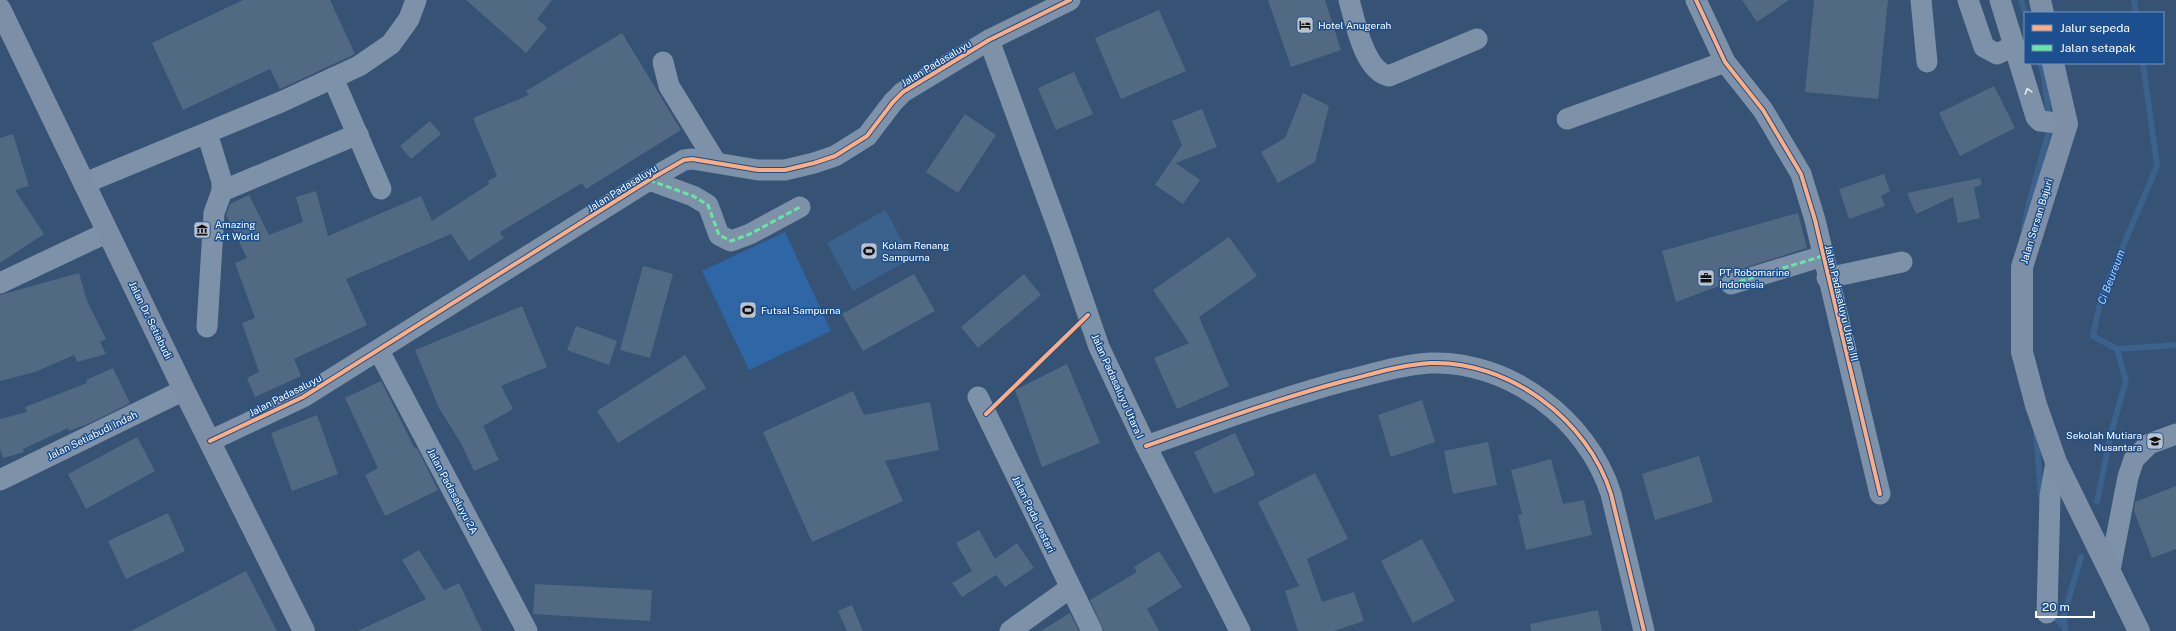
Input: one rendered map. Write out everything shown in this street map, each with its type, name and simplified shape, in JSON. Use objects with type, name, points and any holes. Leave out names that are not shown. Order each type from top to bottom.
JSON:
[{"type":"main road","points":[[2040,0],[2043,12]]},
{"type":"main road","name":"Jalan Dr. Setiabudi","points":[[0,9],[184,390],[304,631]]},
{"type":"main road","name":"Jalan Sersan Bajuri","points":[[2054,64],[2056,122],[2022,267],[2022,352],[2036,405],[2056,462],[2139,631]]},
{"type":"street","points":[[85,183],[359,66],[391,44],[410,19],[416,0]]},
{"type":"street","name":"Jalan Padasaluyu","points":[[210,441],[303,397],[379,351],[648,180],[684,160],[698,158],[758,170],[785,170],[835,156],[867,136],[897,96],[989,40],[1070,0]]},
{"type":"street","points":[[1349,0],[1364,50],[1384,75],[1389,76],[1477,39]]},
{"type":"street","name":"Jalan Padasaluyu Utara III","points":[[1696,0],[1725,62],[1763,110],[1801,174],[1824,256],[1827,278],[1880,494]]},
{"type":"street","points":[[1921,0],[1927,62]]},
{"type":"street","points":[[1968,0],[1984,47],[1998,54],[2014,46]]},
{"type":"street","points":[[2000,0],[2036,117],[2040,121],[2056,122]]},
{"type":"street","name":"Jalan Padasaluyu Utara I","points":[[989,40],[1062,239],[1099,348],[1146,446],[1240,631]]},
{"type":"street","points":[[663,62],[669,86],[715,161]]},
{"type":"street","points":[[1567,119],[1725,62]]},
{"type":"street","points":[[333,78],[381,189]]},
{"type":"street","points":[[207,132],[222,182],[222,191],[214,213],[207,327]]},
{"type":"street","points":[[222,191],[358,134]]},
{"type":"street","points":[[648,180],[692,196],[708,205],[719,235],[730,241],[750,234],[800,207]]},
{"type":"street","points":[[0,283],[108,232]]},
{"type":"street","name":"Jalan Padasaluyu Utara III","points":[[1731,284],[1824,256]]},
{"type":"street","name":"Jalan Padasaluyu Utara III","points":[[1827,278],[1902,262]]},
{"type":"street","name":"Jalan Padasaluyu 2A","points":[[379,351],[527,631]]},
{"type":"street","points":[[1146,446],[1286,397],[1403,366],[1431,363],[1456,365],[1484,371],[1541,398],[1567,420],[1594,456],[1604,474],[1611,494],[1644,631]]},
{"type":"street","name":"Jalan Setiabudi Indah","points":[[0,480],[184,390]]},
{"type":"street","name":"Jalan Pada Lestari","points":[[978,397],[1092,631]]},
{"type":"street","points":[[2110,570],[2128,477],[2134,459],[2149,444],[2176,434]]},
{"type":"street","points":[[2047,613],[2050,496],[2056,462]]},
{"type":"street","points":[[1010,631],[1070,588]]},
{"type":"shaded area","name":"Kolam Renang Sampurna","points":[[885,210],[912,258],[853,291],[827,243]]},
{"type":"shaded area","points":[[785,232],[831,331],[749,370],[702,271]]},
{"type":"building","points":[[243,0],[330,0],[355,54],[280,89],[270,69],[183,110],[152,43]]},
{"type":"building","points":[[466,0],[552,0],[537,19],[547,28],[526,53]]},
{"type":"building","name":"Hotel Anugerah","points":[[1268,0],[1325,0],[1341,50],[1291,67]]},
{"type":"building","points":[[1742,0],[1789,0],[1757,22]]},
{"type":"building","points":[[1814,0],[1888,0],[1878,99],[1805,92]]},
{"type":"building","points":[[1159,10],[1186,71],[1121,99],[1095,38]]},
{"type":"building","points":[[622,33],[681,130],[586,189],[582,183],[500,232],[504,238],[469,261],[451,234],[346,279],[367,325],[294,359],[301,376],[255,397],[247,378],[259,372],[242,323],[255,318],[235,263],[247,258],[226,215],[230,204],[249,195],[269,235],[303,222],[296,197],[316,191],[328,236],[421,196],[432,221],[489,184],[488,181],[497,176],[473,118],[529,95],[526,91]]},
{"type":"building","points":[[1074,72],[1093,114],[1056,130],[1038,88]]},
{"type":"building","points":[[1994,86],[2015,128],[1960,156],[1939,113]]},
{"type":"building","points":[[1303,93],[1329,106],[1315,162],[1278,183],[1261,152],[1285,138]]},
{"type":"building","points":[[1202,109],[1217,147],[1176,163],[1200,180],[1183,204],[1155,185],[1182,145],[1172,121]]},
{"type":"building","points":[[965,114],[996,135],[958,193],[926,172]]},
{"type":"building","points":[[430,121],[441,134],[411,159],[400,146]]},
{"type":"building","points":[[13,134],[29,186],[15,190],[44,234],[0,263],[0,138]]},
{"type":"building","points":[[1884,174],[1890,191],[1881,196],[1885,206],[1849,219],[1839,189]]},
{"type":"building","points":[[1980,178],[1982,184],[1974,188],[1980,218],[1958,223],[1953,197],[1916,214],[1907,193]]},
{"type":"building","name":"PT Robomarine Indonesia","points":[[1798,213],[1807,248],[1728,273],[1722,276],[1719,286],[1676,302],[1662,251]]},
{"type":"building","points":[[1229,237],[1257,276],[1199,317],[1229,386],[1177,409],[1154,358],[1189,343],[1153,290]]},
{"type":"building","points":[[643,266],[673,274],[650,358],[620,350]]},
{"type":"building","points":[[79,273],[87,301],[106,339],[100,342],[106,354],[77,362],[74,355],[35,372],[0,381],[0,295]]},
{"type":"building","points":[[914,274],[935,311],[863,351],[842,314]]},
{"type":"building","points":[[1024,274],[1041,295],[978,348],[961,327]]},
{"type":"building","points":[[522,306],[547,367],[501,386],[513,409],[483,426],[499,460],[474,471],[462,445],[439,408],[415,350]]},
{"type":"building","points":[[576,326],[617,341],[609,365],[567,350]]},
{"type":"building","points":[[685,355],[706,388],[618,443],[597,411]]},
{"type":"building","points":[[1067,364],[1100,443],[1042,467],[1015,390]]},
{"type":"building","points":[[113,368],[130,403],[90,423],[69,431],[68,428],[23,449],[24,452],[3,458],[0,449],[0,419],[27,412],[25,407],[87,383],[86,380]]},
{"type":"building","points":[[381,381],[415,449],[417,448],[438,490],[385,516],[365,475],[378,468],[345,398]]},
{"type":"building","points":[[853,391],[864,415],[930,402],[939,450],[885,461],[903,501],[812,542],[763,432]]},
{"type":"building","points":[[1422,400],[1435,442],[1391,457],[1378,415]]},
{"type":"building","points":[[317,415],[338,474],[292,491],[271,433]]},
{"type":"building","points":[[1235,433],[1255,475],[1214,494],[1194,452]]},
{"type":"building","points":[[137,437],[155,471],[86,509],[68,474]]},
{"type":"building","points":[[1488,442],[1497,485],[1453,494],[1444,451]]},
{"type":"building","points":[[1699,456],[1713,502],[1655,520],[1642,474]]},
{"type":"building","points":[[1551,459],[1563,504],[1584,500],[1592,535],[1526,550],[1518,515],[1522,514],[1511,470]]},
{"type":"building","points":[[1315,473],[1348,539],[1307,559],[1322,602],[1354,592],[1364,621],[1334,631],[1298,631],[1285,591],[1299,586],[1258,502]]},
{"type":"building","points":[[2176,486],[2176,549],[2152,558],[2134,511],[2135,502]]},
{"type":"building","points":[[168,513],[185,551],[126,579],[108,541]]},
{"type":"building","points":[[979,530],[995,559],[1017,543],[1034,568],[1005,587],[996,575],[962,597],[952,583],[972,571],[956,543]]},
{"type":"building","points":[[1422,539],[1455,601],[1413,623],[1381,561]]},
{"type":"building","points":[[419,550],[444,590],[459,583],[482,631],[358,631],[426,599],[402,560]]},
{"type":"building","points":[[1159,551],[1182,587],[1147,609],[1159,631],[1104,631],[1090,600],[1137,572],[1134,567]]},
{"type":"building","points":[[246,571],[277,631],[131,631]]},
{"type":"building","points":[[535,584],[652,590],[650,621],[533,614]]},
{"type":"building","points":[[852,605],[863,631],[847,631],[838,611]]},
{"type":"building","points":[[1598,610],[1602,631],[1531,631],[1530,624]]},
{"type":"building","points":[[1070,613],[1079,631],[1041,631]]},
{"type":"waterway","points":[[2021,0],[2025,12]]},
{"type":"waterway","name":"Ci Beureum","points":[[2134,0],[2136,12]]},
{"type":"waterway","points":[[2024,228],[2029,203],[2050,127],[2044,75],[2040,64]]},
{"type":"waterway","name":"Ci Beureum","points":[[2097,502],[2111,433],[2126,381],[2117,349],[2093,336],[2101,298],[2157,166],[2143,64]]},
{"type":"waterway","points":[[2117,349],[2176,345]]},
{"type":"waterway","points":[[2036,432],[2041,497]]},
{"type":"waterway","points":[[2065,631],[2064,615],[2081,557]]},
{"type":"waterway","points":[[2051,613],[2063,626]]},
{"type":"marked path","points":[[649,180],[693,196],[708,205],[719,235],[731,241],[750,234],[800,207]]},
{"type":"marked path","points":[[1731,284],[1823,256]]},
{"type":"cycle path","points":[[210,441],[303,397],[649,180],[684,160],[692,159],[758,170],[785,170],[835,156],[867,136],[893,102],[903,92],[989,40],[1070,0]]},
{"type":"cycle path","points":[[1696,0],[1725,62],[1763,110],[1801,174],[1815,220],[1880,494]]},
{"type":"cycle path","points":[[986,414],[1088,315]]},
{"type":"cycle path","points":[[1146,446],[1294,396],[1344,381],[1397,368],[1430,363],[1460,365],[1488,372],[1516,384],[1542,400],[1564,419],[1584,442],[1600,467],[1611,494],[1644,631]]},
{"type":"place","name":"Hotel Anugerah","points":[[1305,25]]},
{"type":"place","name":"Amazing Art World","points":[[202,230]]},
{"type":"place","name":"Kolam Renang Sampurna","points":[[869,251]]},
{"type":"place","name":"PT Robomarine Indonesia","points":[[1706,278]]},
{"type":"place","name":"Futsal Sampurna","points":[[748,310]]},
{"type":"place","name":"Sekolah Mutiara Nusantara","points":[[2155,441]]}]
